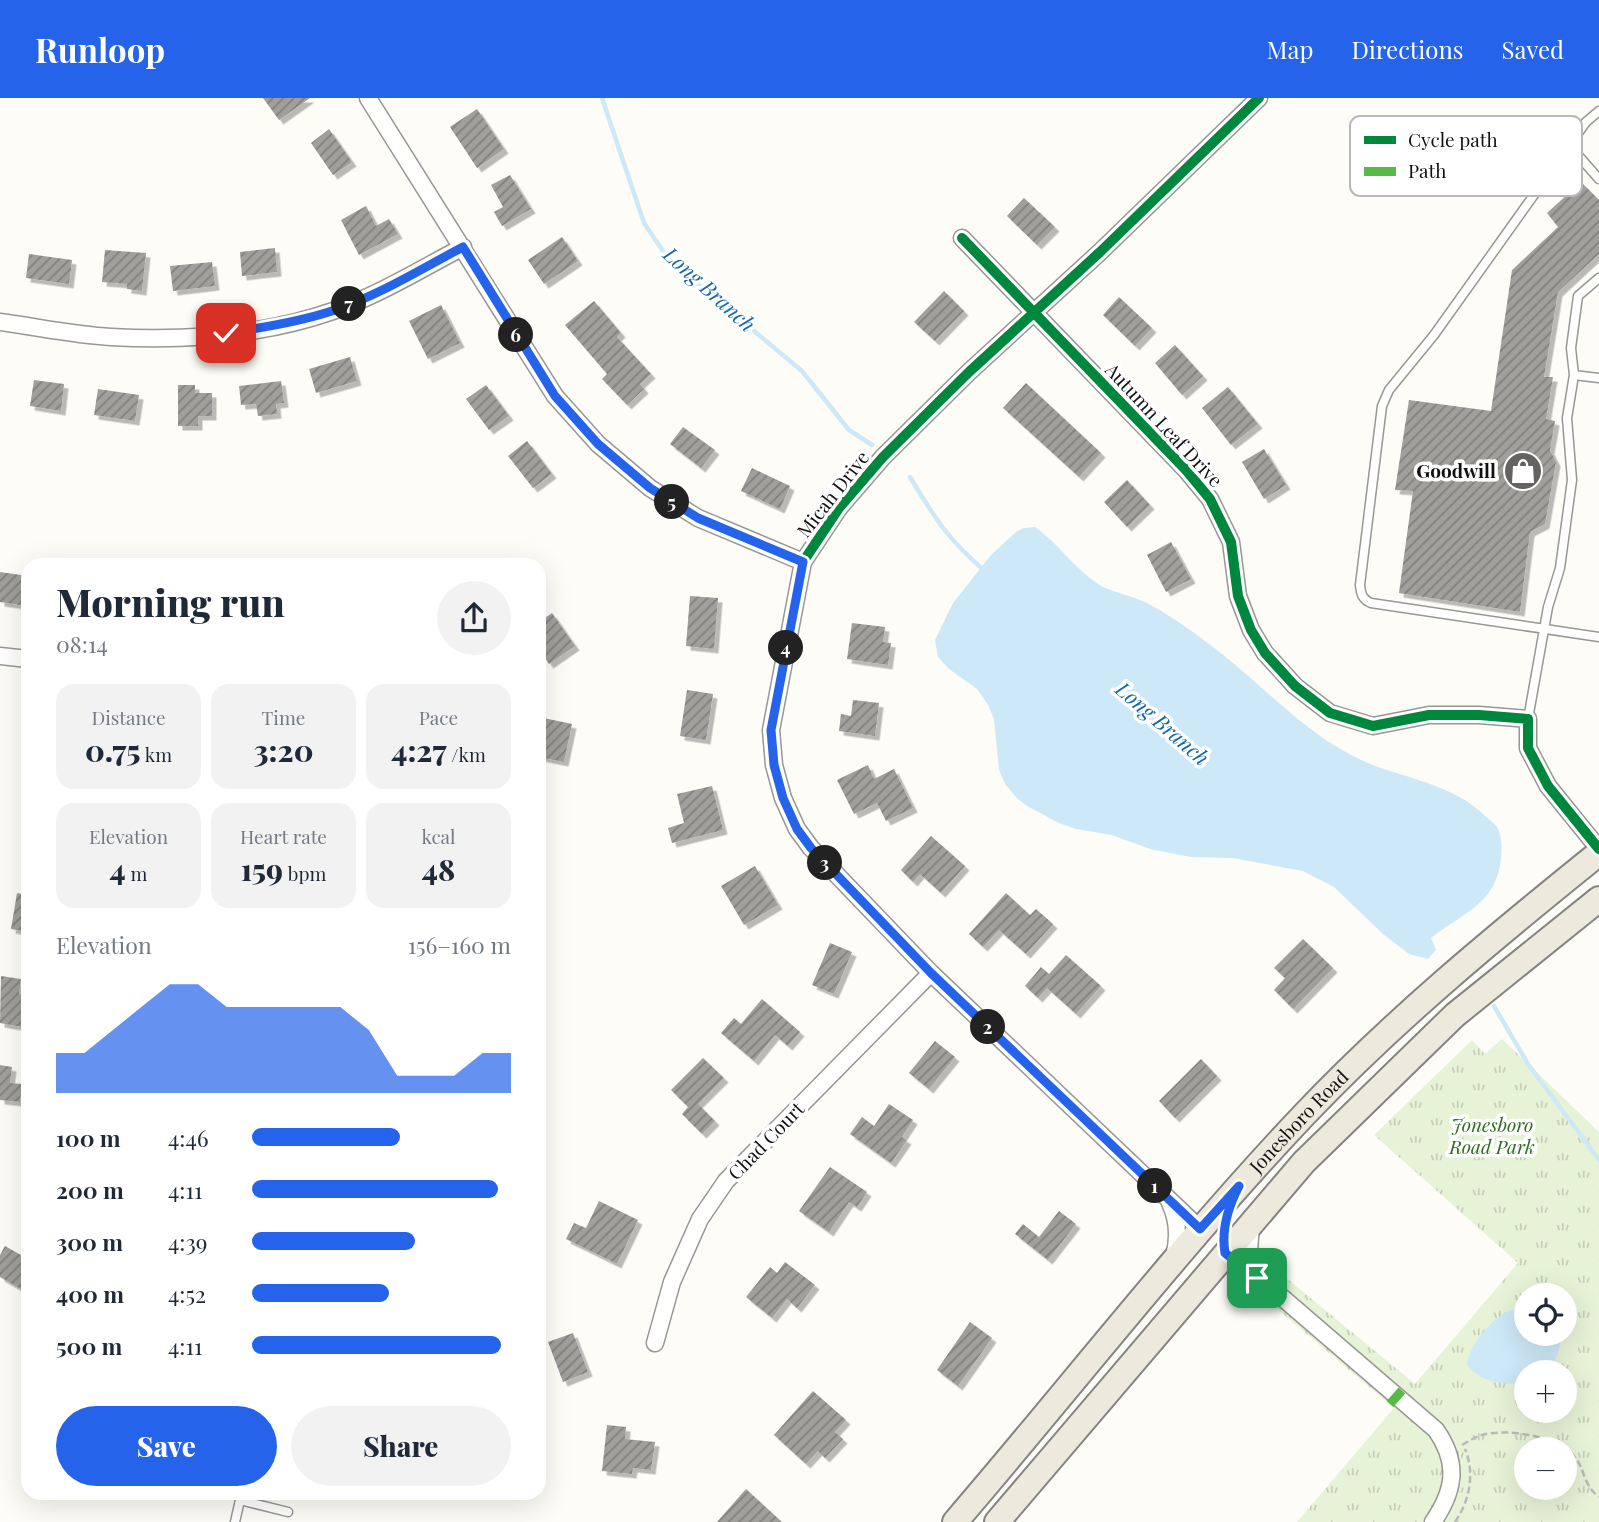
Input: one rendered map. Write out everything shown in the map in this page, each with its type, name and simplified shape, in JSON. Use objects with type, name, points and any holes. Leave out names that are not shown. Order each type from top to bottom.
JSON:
[{"type":"main road","name":"Jonesboro Road","points":[[955,1522],[1200,1229],[1304,1115],[1425,997],[1599,851]]},
{"type":"main road","name":"Jonesboro Road","points":[[997,1522],[1253,1220],[1344,1120],[1455,1014],[1599,899]]},
{"type":"main road","points":[[1225,1253],[1227,1215],[1239,1186]]},
{"type":"main road","points":[[1184,1301],[1204,1265],[1206,1242],[1200,1229]]},
{"type":"street","points":[[368,98],[555,396],[598,444],[650,488],[698,518],[803,562]]},
{"type":"street","name":"Micah Drive","points":[[1200,1229],[931,973],[811,848],[797,829],[783,798],[774,765],[771,730],[803,562],[839,508],[883,457],[969,372],[1100,252],[1259,98]]},
{"type":"street","name":"Autumn Leaf Drive","points":[[962,238],[1186,470],[1210,499],[1231,542],[1238,596],[1251,630],[1265,653],[1295,686],[1330,713],[1373,726],[1429,715],[1528,719]]},
{"type":"street","points":[[0,322],[110,337],[175,338],[239,331],[333,311],[380,291],[463,247]]},
{"type":"street","points":[[0,656],[21,658]]},
{"type":"street","points":[[1528,719],[1528,748],[1548,786],[1599,851]]},
{"type":"street","name":"Chad Court","points":[[656,1343],[672,1282],[700,1219],[726,1181],[931,973]]},
{"type":"street","points":[[1165,1195],[1174,1213],[1178,1237],[1171,1264]]},
{"type":"street","points":[[1253,1220],[1249,1251],[1257,1278]]},
{"type":"street","points":[[1225,1253],[1426,1419],[1441,1437],[1451,1457],[1452,1472],[1445,1505],[1433,1522]]},
{"type":"lane","points":[[1582,127],[1599,111]]},
{"type":"lane","points":[[1582,160],[1599,179]]},
{"type":"lane","points":[[1533,196],[1434,335],[1389,390],[1382,406],[1361,595],[1371,603],[1599,637]]},
{"type":"lane","points":[[1528,719],[1544,629],[1560,568],[1572,480],[1567,418],[1574,374],[1571,348],[1578,296],[1599,278]]},
{"type":"lane","points":[[1574,374],[1599,378]]},
{"type":"lane","points":[[235,1522],[240,1500],[288,1511]]},
{"type":"path","points":[[1462,1445],[1481,1435],[1494,1433],[1523,1434],[1549,1441],[1576,1457],[1588,1487],[1599,1497]]},
{"type":"green space","name":"Jonesboro Road Park","points":[[1502,1039],[1599,1132],[1599,1522],[1297,1522],[1394,1408],[1243,1280],[1262,1258],[1415,1384],[1518,1263],[1374,1135],[1472,1040],[1485,1054]]},
{"type":"water","points":[[1035,527],[1098,584],[1147,603],[1184,626],[1331,743],[1368,763],[1455,795],[1471,804],[1496,826],[1501,838],[1501,854],[1493,886],[1476,906],[1431,938],[1436,950],[1428,959],[1409,954],[1383,934],[1334,887],[1303,871],[1232,858],[1191,857],[1150,849],[1112,835],[1059,823],[1017,798],[1005,784],[999,770],[994,719],[988,705],[977,689],[949,669],[938,657],[935,640],[953,603],[991,555],[1016,532]]},
{"type":"water","points":[[1512,1309],[1514,1346],[1560,1346],[1559,1350],[1554,1360],[1514,1360],[1514,1383],[1485,1379],[1467,1365],[1469,1356],[1486,1328]]},
{"type":"building","points":[[263,98],[310,98],[279,120]]},
{"type":"building","points":[[477,109],[504,149],[477,168],[450,127]]},
{"type":"building","points":[[329,129],[352,162],[333,175],[311,143]]},
{"type":"building","points":[[510,175],[531,209],[502,226],[494,212],[503,207],[491,185]]},
{"type":"building","points":[[1582,183],[1599,200],[1599,254],[1558,292],[1544,377],[1553,377],[1546,419],[1555,421],[1550,450],[1556,462],[1545,524],[1530,532],[1520,612],[1399,593],[1413,491],[1395,490],[1409,400],[1491,411],[1512,270],[1558,227],[1547,213],[1566,196],[1582,196]]},
{"type":"building","points":[[1024,198],[1055,227],[1037,245],[1007,216]]},
{"type":"building","points":[[366,206],[376,226],[389,219],[398,234],[359,255],[341,220]]},
{"type":"building","points":[[562,237],[578,261],[544,284],[528,260]]},
{"type":"building","points":[[275,248],[277,272],[242,276],[240,252]]},
{"type":"building","points":[[105,250],[146,253],[142,291],[127,289],[127,284],[102,282]]},
{"type":"building","points":[[29,254],[72,260],[69,284],[26,278]]},
{"type":"building","points":[[212,262],[215,286],[173,291],[170,266]]},
{"type":"building","points":[[944,291],[964,311],[935,341],[914,322]]},
{"type":"building","points":[[1119,297],[1152,328],[1135,346],[1103,315]]},
{"type":"building","points":[[594,301],[621,333],[617,337],[651,374],[640,384],[644,389],[627,405],[602,379],[607,374],[565,325]]},
{"type":"building","points":[[441,305],[460,343],[428,359],[409,321]]},
{"type":"building","points":[[1175,345],[1203,376],[1182,395],[1155,363]]},
{"type":"building","points":[[350,357],[357,381],[316,393],[309,369]]},
{"type":"building","points":[[34,380],[64,384],[61,411],[30,406]]},
{"type":"building","points":[[281,381],[284,403],[276,404],[277,414],[258,416],[256,404],[241,405],[239,386]]},
{"type":"building","points":[[1026,383],[1101,453],[1079,477],[1003,408]]},
{"type":"building","points":[[178,385],[195,385],[195,393],[212,393],[212,416],[198,416],[198,426],[178,426]]},
{"type":"building","points":[[486,385],[509,416],[489,430],[466,399]]},
{"type":"building","points":[[1228,387],[1258,424],[1231,445],[1202,408]]},
{"type":"building","points":[[98,389],[139,395],[135,421],[94,415]]},
{"type":"building","points":[[683,427],[715,450],[701,468],[670,444]]},
{"type":"building","points":[[527,441],[552,474],[533,488],[508,456]]},
{"type":"building","points":[[1264,449],[1286,485],[1264,499],[1242,462]]},
{"type":"building","points":[[752,468],[790,486],[780,509],[741,491]]},
{"type":"building","points":[[1127,480],[1150,505],[1127,527],[1104,502]]},
{"type":"building","points":[[1171,542],[1191,579],[1166,592],[1147,555]]},
{"type":"building","points":[[0,572],[21,575],[21,605],[0,602]]},
{"type":"building","points":[[690,596],[718,598],[714,649],[686,646]]},
{"type":"building","points":[[552,613],[575,646],[549,664],[546,660],[546,617]]},
{"type":"building","points":[[852,623],[885,627],[883,642],[891,643],[888,665],[847,659]]},
{"type":"building","points":[[687,690],[713,694],[706,740],[680,736]]},
{"type":"building","points":[[853,700],[879,703],[875,736],[839,731],[841,714],[851,716]]},
{"type":"building","points":[[546,718],[572,724],[564,762],[546,758]]},
{"type":"building","points":[[868,765],[874,779],[894,769],[913,808],[886,821],[877,803],[854,814],[837,780]]},
{"type":"building","points":[[712,786],[723,830],[672,843],[668,828],[684,823],[677,794]]},
{"type":"building","points":[[931,836],[965,866],[941,893],[920,874],[913,882],[901,870]]},
{"type":"building","points":[[755,866],[778,905],[744,925],[721,886]]},
{"type":"building","points":[[17,893],[21,894],[21,931],[11,929]]},
{"type":"building","points":[[1006,893],[1030,915],[1036,909],[1053,924],[1026,954],[999,930],[983,947],[969,934]]},
{"type":"building","points":[[1303,939],[1333,968],[1293,1009],[1274,990],[1285,978],[1274,968]]},
{"type":"building","points":[[830,943],[852,952],[834,994],[812,985]]},
{"type":"building","points":[[1066,955],[1101,986],[1076,1014],[1047,988],[1038,998],[1025,986],[1041,967],[1049,974]]},
{"type":"building","points":[[1,976],[21,979],[21,1027],[0,1023]]},
{"type":"building","points":[[762,999],[800,1032],[788,1046],[775,1035],[754,1061],[721,1033],[734,1018],[741,1024]]},
{"type":"building","points":[[935,1041],[955,1057],[929,1089],[909,1073]]},
{"type":"building","points":[[703,1058],[724,1078],[698,1104],[715,1121],[702,1134],[682,1114],[688,1107],[671,1090]]},
{"type":"building","points":[[1201,1059],[1217,1076],[1175,1118],[1159,1101]]},
{"type":"building","points":[[0,1065],[12,1067],[10,1083],[21,1084],[20,1102],[0,1100]]},
{"type":"building","points":[[889,1104],[913,1120],[902,1137],[907,1140],[891,1163],[850,1134],[862,1117],[874,1126]]},
{"type":"building","points":[[830,1167],[867,1192],[857,1207],[849,1202],[829,1232],[799,1211]]},
{"type":"building","points":[[599,1201],[638,1220],[617,1264],[566,1239],[574,1223],[586,1228]]},
{"type":"building","points":[[1059,1211],[1076,1224],[1048,1260],[1015,1234],[1023,1224],[1039,1237]]},
{"type":"building","points":[[5,1246],[21,1255],[21,1289],[0,1277],[0,1255]]},
{"type":"building","points":[[785,1262],[815,1285],[797,1308],[787,1299],[772,1318],[746,1297],[770,1267],[777,1273]]},
{"type":"building","points":[[970,1322],[992,1338],[958,1386],[937,1370]]},
{"type":"building","points":[[573,1333],[588,1372],[563,1382],[548,1342]]},
{"type":"building","points":[[813,1391],[846,1420],[835,1432],[843,1439],[825,1458],[818,1451],[806,1464],[774,1435]]},
{"type":"building","points":[[607,1425],[626,1427],[625,1439],[655,1442],[651,1470],[633,1468],[632,1474],[602,1471]]},
{"type":"building","points":[[746,1489],[782,1522],[717,1522]]},
{"type":"waterway","name":"Long Branch","points":[[602,98],[644,223],[669,260],[802,371],[849,430],[872,445]]},
{"type":"waterway","name":"Long Branch","points":[[910,477],[943,528],[985,571]]},
{"type":"waterway","name":"Long Branch","points":[[1494,1006],[1528,1064],[1599,1160]]},
{"type":"marked path","points":[[1390,1404],[1405,1387]]},
{"type":"cycle path","points":[[1200,1229],[931,973],[811,848],[797,829],[783,798],[774,765],[771,730],[803,562],[839,508],[883,457],[969,372],[1100,252],[1259,98]]},
{"type":"cycle path","points":[[962,238],[1186,470],[1210,499],[1231,542],[1238,596],[1251,630],[1265,653],[1295,686],[1330,713],[1373,726],[1429,715],[1528,719],[1528,748],[1548,786],[1599,849]]},
{"type":"place","name":"Goodwill","points":[[1523,471]]},
{"type":"route","points":[[226,333],[333,311],[380,291],[463,247],[555,396],[598,444],[650,488],[698,518],[803,562],[771,730],[774,765],[783,798],[797,829],[811,848],[931,973],[1200,1229],[1239,1186],[1227,1215],[1225,1253],[1257,1278]]}]
